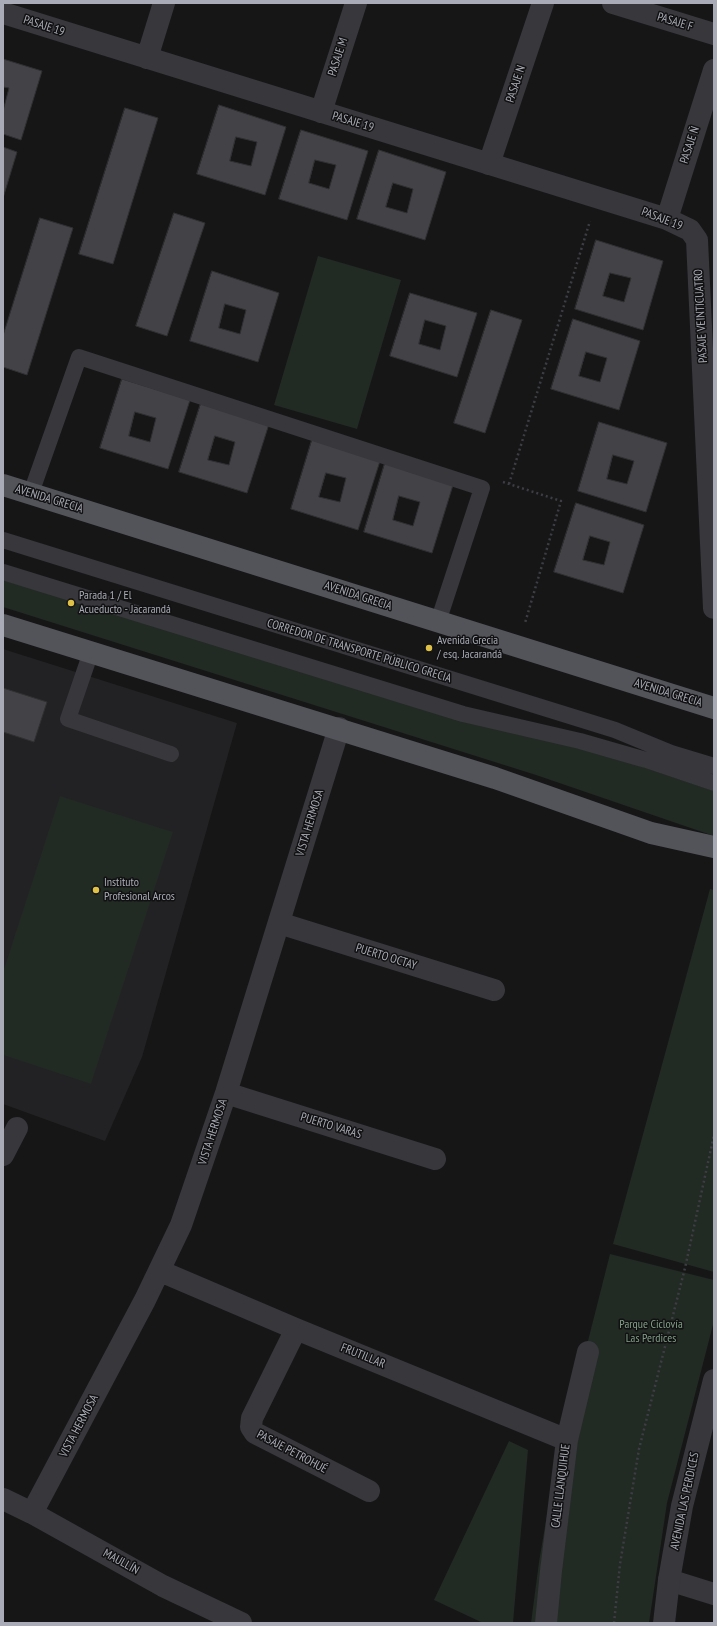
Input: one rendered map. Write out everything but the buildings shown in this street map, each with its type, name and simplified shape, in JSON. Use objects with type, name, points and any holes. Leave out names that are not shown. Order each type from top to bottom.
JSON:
[{"type":"main road","name":"AVENIDA GRECIA","points":[[3,484],[714,708]]},
{"type":"main road","points":[[3,625],[339,728],[495,778],[651,833],[714,847]]},
{"type":"street","points":[[147,58],[164,3]]},
{"type":"street","name":"PASAJE M","points":[[321,112],[356,3]]},
{"type":"street","name":"PASAJE N","points":[[489,164],[543,3]]},
{"type":"street","name":"PASAJE F","points":[[612,3],[714,34]]},
{"type":"street","name":"PASAJE 19","points":[[3,13],[667,219],[690,230],[697,240]]},
{"type":"street","name":"PASAJE Ñ","points":[[667,219],[714,70]]},
{"type":"street","name":"PASAJE VEINTICUATRO","points":[[697,240],[714,608]]},
{"type":"street","name":"VISTA HERMOSA","points":[[32,1513],[160,1271],[181,1225],[226,1093],[339,728]]},
{"type":"street","name":"PUERTO OCTAY","points":[[279,923],[494,990]]},
{"type":"street","name":"PUERTO VARAS","points":[[226,1093],[435,1159]]},
{"type":"street","points":[[3,1155],[17,1128]]},
{"type":"street","name":"FRUTILLAR","points":[[160,1271],[296,1329],[567,1440]]},
{"type":"street","name":"PASAJE PETROHUÉ","points":[[296,1329],[252,1418],[251,1427],[255,1433],[369,1491]]},
{"type":"street","name":"CALLE LLANQUIHUE","points":[[546,1623],[550,1570],[567,1440],[588,1352]]},
{"type":"street","name":"AVENIDA LAS PERDICES","points":[[664,1623],[669,1580],[682,1506],[714,1380]]},
{"type":"street","name":"MAULLÍN","points":[[3,1499],[32,1513],[163,1586],[241,1623]]},
{"type":"street","points":[[669,1580],[714,1594]]},
{"type":"lane","points":[[31,493],[79,357],[482,488],[438,622]]},
{"type":"lane","name":"CORREDOR DE TRANSPORTE PÚBLICO GRECIA","points":[[3,540],[615,730],[671,753],[714,766]]},
{"type":"lane","points":[[3,572],[463,714],[580,741],[646,760],[714,784]]},
{"type":"lane","points":[[91,652],[68,719],[171,754]]},
{"type":"path","points":[[509,484],[597,197]]},
{"type":"path","points":[[614,1623],[620,1564],[639,1449],[685,1268],[714,1135]]},
{"type":"shaded area","name":"Instituto Profesional Arcos","points":[[3,649],[237,723],[142,1057],[105,1141],[3,1104]]},
{"type":"green space","points":[[318,256],[401,280],[357,429],[274,405]]},
{"type":"green space","points":[[3,580],[607,755],[714,791],[714,836],[536,775],[3,607]]},
{"type":"green space","points":[[60,796],[173,832],[91,1084],[3,1055],[3,972]]},
{"type":"green space","points":[[710,889],[714,890],[714,1272],[613,1244]]},
{"type":"green space","name":"Parque Ciclovía Las Perdices","points":[[610,1254],[714,1280],[714,1321],[667,1503],[649,1623],[531,1623],[539,1562],[553,1479]]},
{"type":"green space","points":[[509,1441],[528,1450],[513,1623],[483,1623],[434,1600]]},
{"type":"place","name":"Parada 1 / El Acueducto - Jacarandá","points":[[71,603]]},
{"type":"place","name":"Avenida Grecia / esq. Jacarandá","points":[[429,648]]},
{"type":"place","name":"Instituto Profesional Arcos","points":[[96,890]]}]
